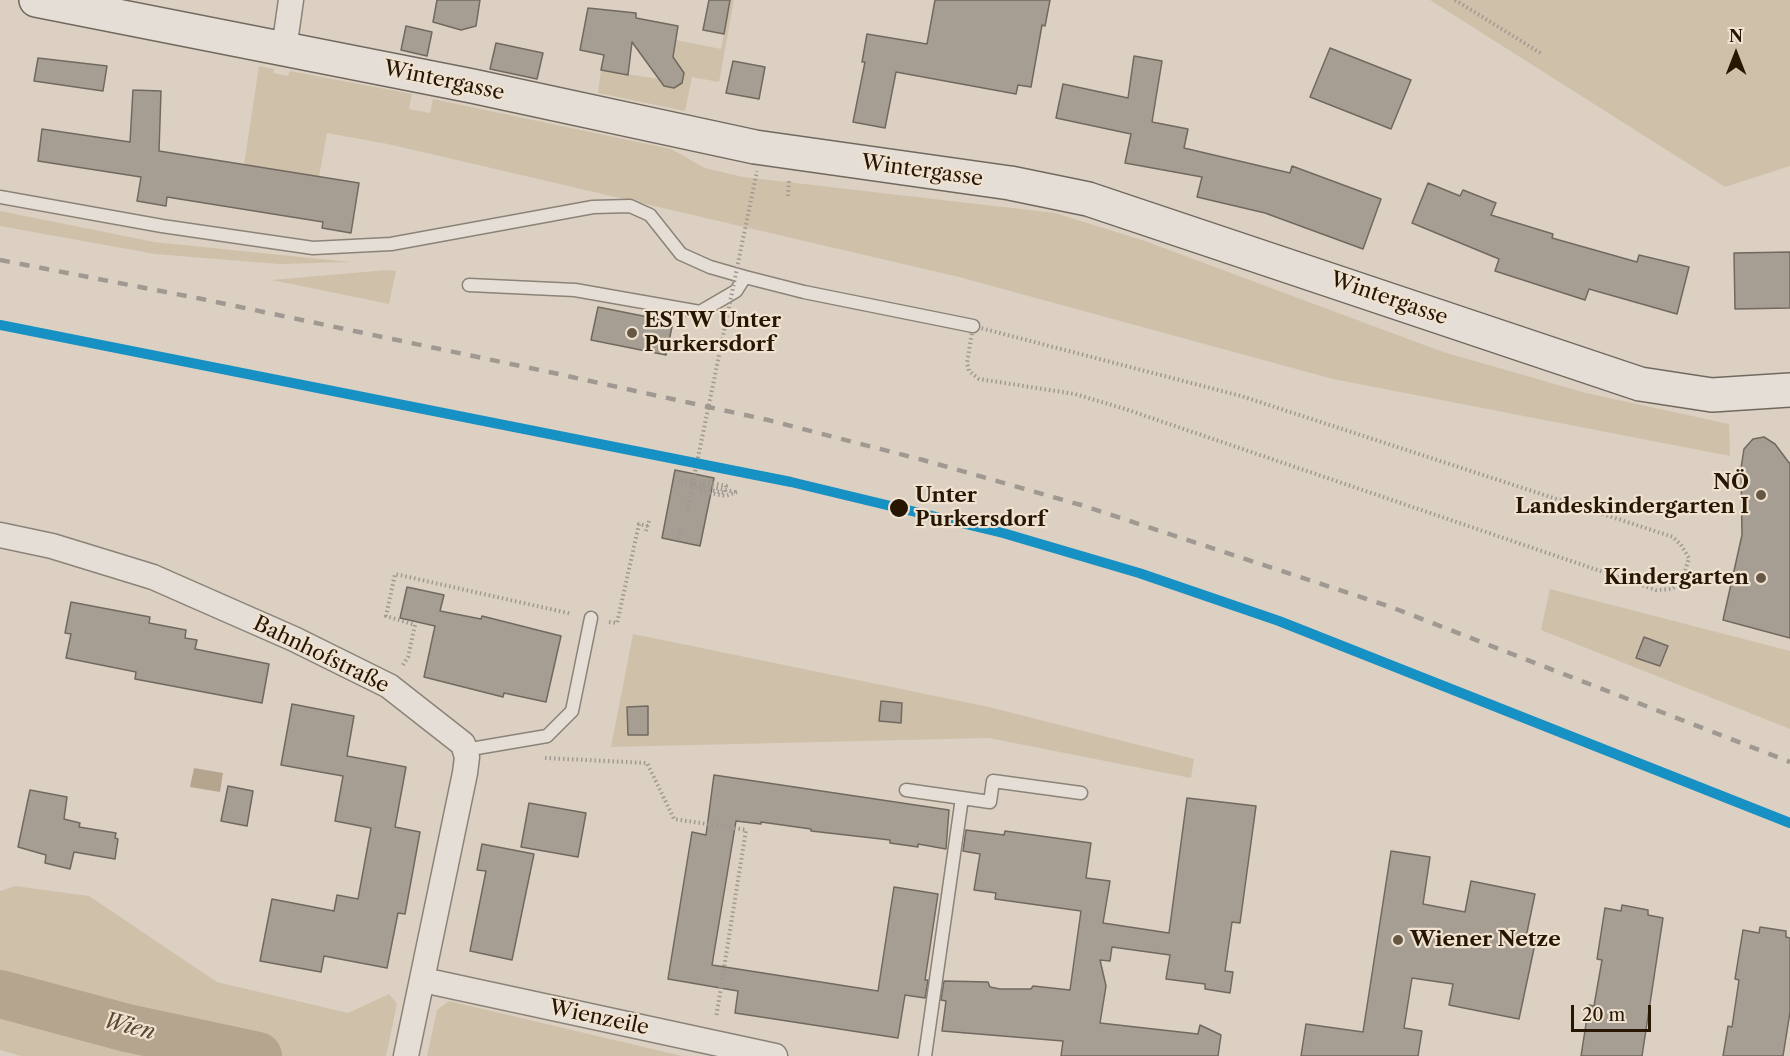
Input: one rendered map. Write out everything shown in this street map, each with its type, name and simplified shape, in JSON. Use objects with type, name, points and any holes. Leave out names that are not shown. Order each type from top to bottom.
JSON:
[{"type":"street","name":"Wintergasse","points":[[36,0],[755,147],[1010,183],[1088,199],[1640,384],[1712,395],[1790,390]]},
{"type":"street","points":[[284,49],[291,0]]},
{"type":"street","name":"Bahnhofstraße","points":[[0,535],[52,546],[153,577],[294,639],[389,686],[463,744],[465,750]]},
{"type":"street","points":[[406,1056],[465,773],[467,757],[465,750]]},
{"type":"street","name":"Wienzeile","points":[[423,980],[775,1056]]},
{"type":"lane","points":[[0,197],[162,226],[313,248],[391,244],[593,207],[630,206],[650,214],[681,254],[710,267],[804,292],[973,326]]},
{"type":"lane","points":[[470,285],[575,290],[700,312],[736,291],[745,277]]},
{"type":"lane","points":[[465,750],[547,736],[572,711],[591,618]]},
{"type":"lane","points":[[906,790],[990,802],[993,781],[1081,793]]},
{"type":"lane","points":[[925,1056],[962,798]]},
{"type":"path","points":[[1455,0],[1542,54]]},
{"type":"path","points":[[687,511],[757,171]]},
{"type":"path","points":[[973,326],[1241,396],[1673,537],[1681,544],[1689,558],[1682,581],[1672,589],[1656,590],[1125,409],[1075,394],[979,379],[969,371],[967,363],[973,326]]},
{"type":"path","points":[[691,486],[702,489],[725,493],[726,486],[703,481],[702,486],[700,491],[724,496],[737,492],[726,490],[714,488],[703,485],[692,483],[681,481],[692,480]]},
{"type":"path","points":[[389,686],[408,657],[415,626],[386,616],[395,574],[617,623],[639,524],[648,526]]},
{"type":"path","points":[[678,539],[680,529]]},
{"type":"path","points":[[540,758],[647,763],[674,819],[746,830],[712,1042]]},
{"type":"shaded area","points":[[730,0],[734,0],[719,82],[692,77],[685,111],[598,93],[601,70],[659,79],[664,86],[674,88],[682,83],[671,64],[676,40],[721,49]]},
{"type":"shaded area","points":[[1430,0],[1790,0],[1790,166],[1725,187]]},
{"type":"shaded area","points":[[259,66],[274,69],[273,73],[288,76],[290,71],[412,94],[409,109],[430,113],[433,99],[671,149],[705,168],[743,177],[1055,213],[1145,241],[1443,352],[1586,393],[1729,424],[1730,456],[1333,379],[959,277],[388,144],[327,133],[319,177],[244,165]]},
{"type":"shaded area","points":[[0,211],[154,242],[350,262],[279,264],[155,254],[0,226]]},
{"type":"shaded area","points":[[396,271],[389,304],[272,280]]},
{"type":"shaded area","points":[[1550,589],[1790,651],[1790,729],[1541,630]]},
{"type":"shaded area","points":[[633,634],[989,707],[1194,759],[1191,778],[989,738],[611,747]]},
{"type":"shaded area","points":[[194,768],[223,773],[220,792],[190,787]]},
{"type":"shaded area","points":[[15,886],[89,896],[217,982],[348,1013],[389,994],[397,1004],[386,1056],[21,1056],[0,1050],[0,891]]},
{"type":"shaded area","points":[[449,1001],[682,1056],[427,1056],[437,1010]]},
{"type":"building","points":[[437,0],[480,0],[476,26],[461,30],[433,22]]},
{"type":"building","points":[[709,0],[730,0],[724,34],[703,30]]},
{"type":"building","points":[[935,0],[1050,0],[1045,26],[1042,25],[1031,87],[1018,85],[1016,94],[896,72],[885,128],[853,122],[865,62],[862,62],[867,34],[927,44]]},
{"type":"building","points":[[588,8],[636,13],[636,18],[678,26],[673,57],[684,73],[682,83],[674,88],[664,86],[632,42],[628,75],[601,70],[604,55],[580,50]]},
{"type":"building","points":[[406,26],[432,32],[427,56],[401,50]]},
{"type":"building","points":[[496,43],[543,53],[537,79],[490,69]]},
{"type":"building","points":[[1330,48],[1411,80],[1391,129],[1310,97]]},
{"type":"building","points":[[1134,56],[1162,61],[1152,122],[1188,129],[1184,148],[1290,173],[1292,166],[1381,199],[1363,249],[1265,213],[1197,197],[1202,177],[1125,163],[1131,134],[1056,118],[1063,84],[1128,98]]},
{"type":"building","points":[[38,58],[107,66],[103,91],[34,81]]},
{"type":"building","points":[[733,61],[765,67],[759,99],[726,93]]},
{"type":"building","points":[[133,90],[161,91],[159,151],[359,183],[351,233],[322,228],[323,222],[167,197],[166,206],[137,201],[141,177],[38,161],[42,129],[130,142]]},
{"type":"building","points":[[1428,183],[1460,196],[1463,190],[1496,203],[1491,215],[1553,234],[1552,238],[1637,262],[1639,255],[1689,267],[1677,314],[1589,289],[1585,300],[1495,271],[1499,259],[1412,223]]},
{"type":"building","points":[[1790,252],[1790,308],[1735,309],[1734,253]]},
{"type":"building","name":"ESTW Unter Purkersdorf","points":[[598,307],[673,322],[666,355],[591,340]]},
{"type":"building","name":"NÖ Landeskindergarten I","points":[[1764,437],[1775,444],[1790,464],[1790,638],[1723,620],[1742,535],[1741,468],[1744,449],[1753,439]]},
{"type":"building","points":[[675,470],[714,478],[700,546],[662,538]]},
{"type":"building","points":[[407,587],[444,595],[440,611],[481,619],[482,616],[561,636],[546,702],[504,693],[503,697],[424,677],[435,626],[400,618]]},
{"type":"building","points":[[71,602],[150,617],[149,623],[186,630],[185,638],[197,640],[195,649],[269,664],[262,703],[135,679],[136,672],[66,658],[71,634],[65,633]]},
{"type":"building","points":[[1644,637],[1668,646],[1660,666],[1636,658]]},
{"type":"building","points":[[881,701],[902,703],[901,723],[879,721]]},
{"type":"building","points":[[292,704],[354,716],[347,756],[406,767],[395,827],[420,832],[405,914],[398,913],[387,968],[324,956],[321,972],[260,961],[272,899],[334,911],[337,895],[358,899],[371,828],[335,821],[343,776],[281,765]]},
{"type":"building","points":[[648,706],[648,735],[628,735],[627,707]]},
{"type":"building","points":[[714,775],[949,810],[946,849],[918,844],[918,847],[890,843],[890,840],[811,831],[811,829],[761,822],[761,824],[736,821],[712,965],[878,991],[894,887],[938,894],[925,980],[928,980],[925,998],[905,995],[898,1038],[735,1013],[738,991],[668,979],[692,832],[706,835]]},
{"type":"building","points":[[228,786],[253,791],[247,826],[221,821]]},
{"type":"building","points":[[30,790],[67,797],[64,819],[80,823],[79,827],[116,833],[115,838],[118,839],[115,859],[74,852],[70,869],[45,863],[46,855],[18,847]]},
{"type":"building","points":[[1187,798],[1256,806],[1240,923],[1232,922],[1225,971],[1233,972],[1230,993],[1205,989],[1205,984],[1166,979],[1170,955],[1112,947],[1110,961],[1100,960],[1106,986],[1100,1023],[1198,1034],[1200,1025],[1221,1035],[1218,1056],[1061,1056],[1063,1041],[942,1031],[946,1001],[941,1000],[944,981],[988,982],[990,987],[1000,989],[1031,989],[1033,986],[1070,990],[1081,911],[995,899],[996,893],[974,890],[980,854],[963,851],[966,830],[1004,835],[1005,831],[1091,843],[1086,878],[1110,881],[1103,923],[1169,933]]},
{"type":"building","points":[[529,803],[586,813],[578,857],[521,847]]},
{"type":"building","points":[[482,844],[534,854],[512,960],[470,951],[486,871],[477,870]]},
{"type":"building","points":[[1391,851],[1430,857],[1423,904],[1465,912],[1471,881],[1535,894],[1526,937],[1536,939],[1519,1019],[1449,1005],[1453,984],[1412,978],[1404,1028],[1422,1031],[1418,1056],[1301,1056],[1306,1024],[1363,1032]]},
{"type":"building","points":[[1622,905],[1648,910],[1648,915],[1663,918],[1642,1056],[1581,1056],[1589,1005],[1594,1006],[1602,960],[1597,959],[1605,908],[1621,911]]},
{"type":"building","points":[[1760,927],[1786,931],[1786,937],[1790,938],[1790,1012],[1783,1056],[1723,1056],[1728,1026],[1732,1027],[1739,980],[1735,979],[1743,930],[1759,933]]},
{"type":"waterway","name":"Wien","points":[[0,994],[127,1028],[258,1056]]},
{"type":"railway","points":[[0,260],[202,299],[549,372],[768,420],[923,460],[1081,505],[1391,607],[1790,762]]},
{"type":"transit line","points":[[0,325],[791,482],[1003,533],[1139,573],[1279,621],[1790,823]]},
{"type":"place","name":"ESTW Unter Purkersdorf","points":[[632,333]]},
{"type":"place","name":"NÖ Landeskindergarten I","points":[[1761,495]]},
{"type":"place","name":"Unter Purkersdorf","points":[[899,508]]},
{"type":"place","name":"Kindergarten","points":[[1761,578]]},
{"type":"place","name":"Wiener Netze","points":[[1398,940]]}]
